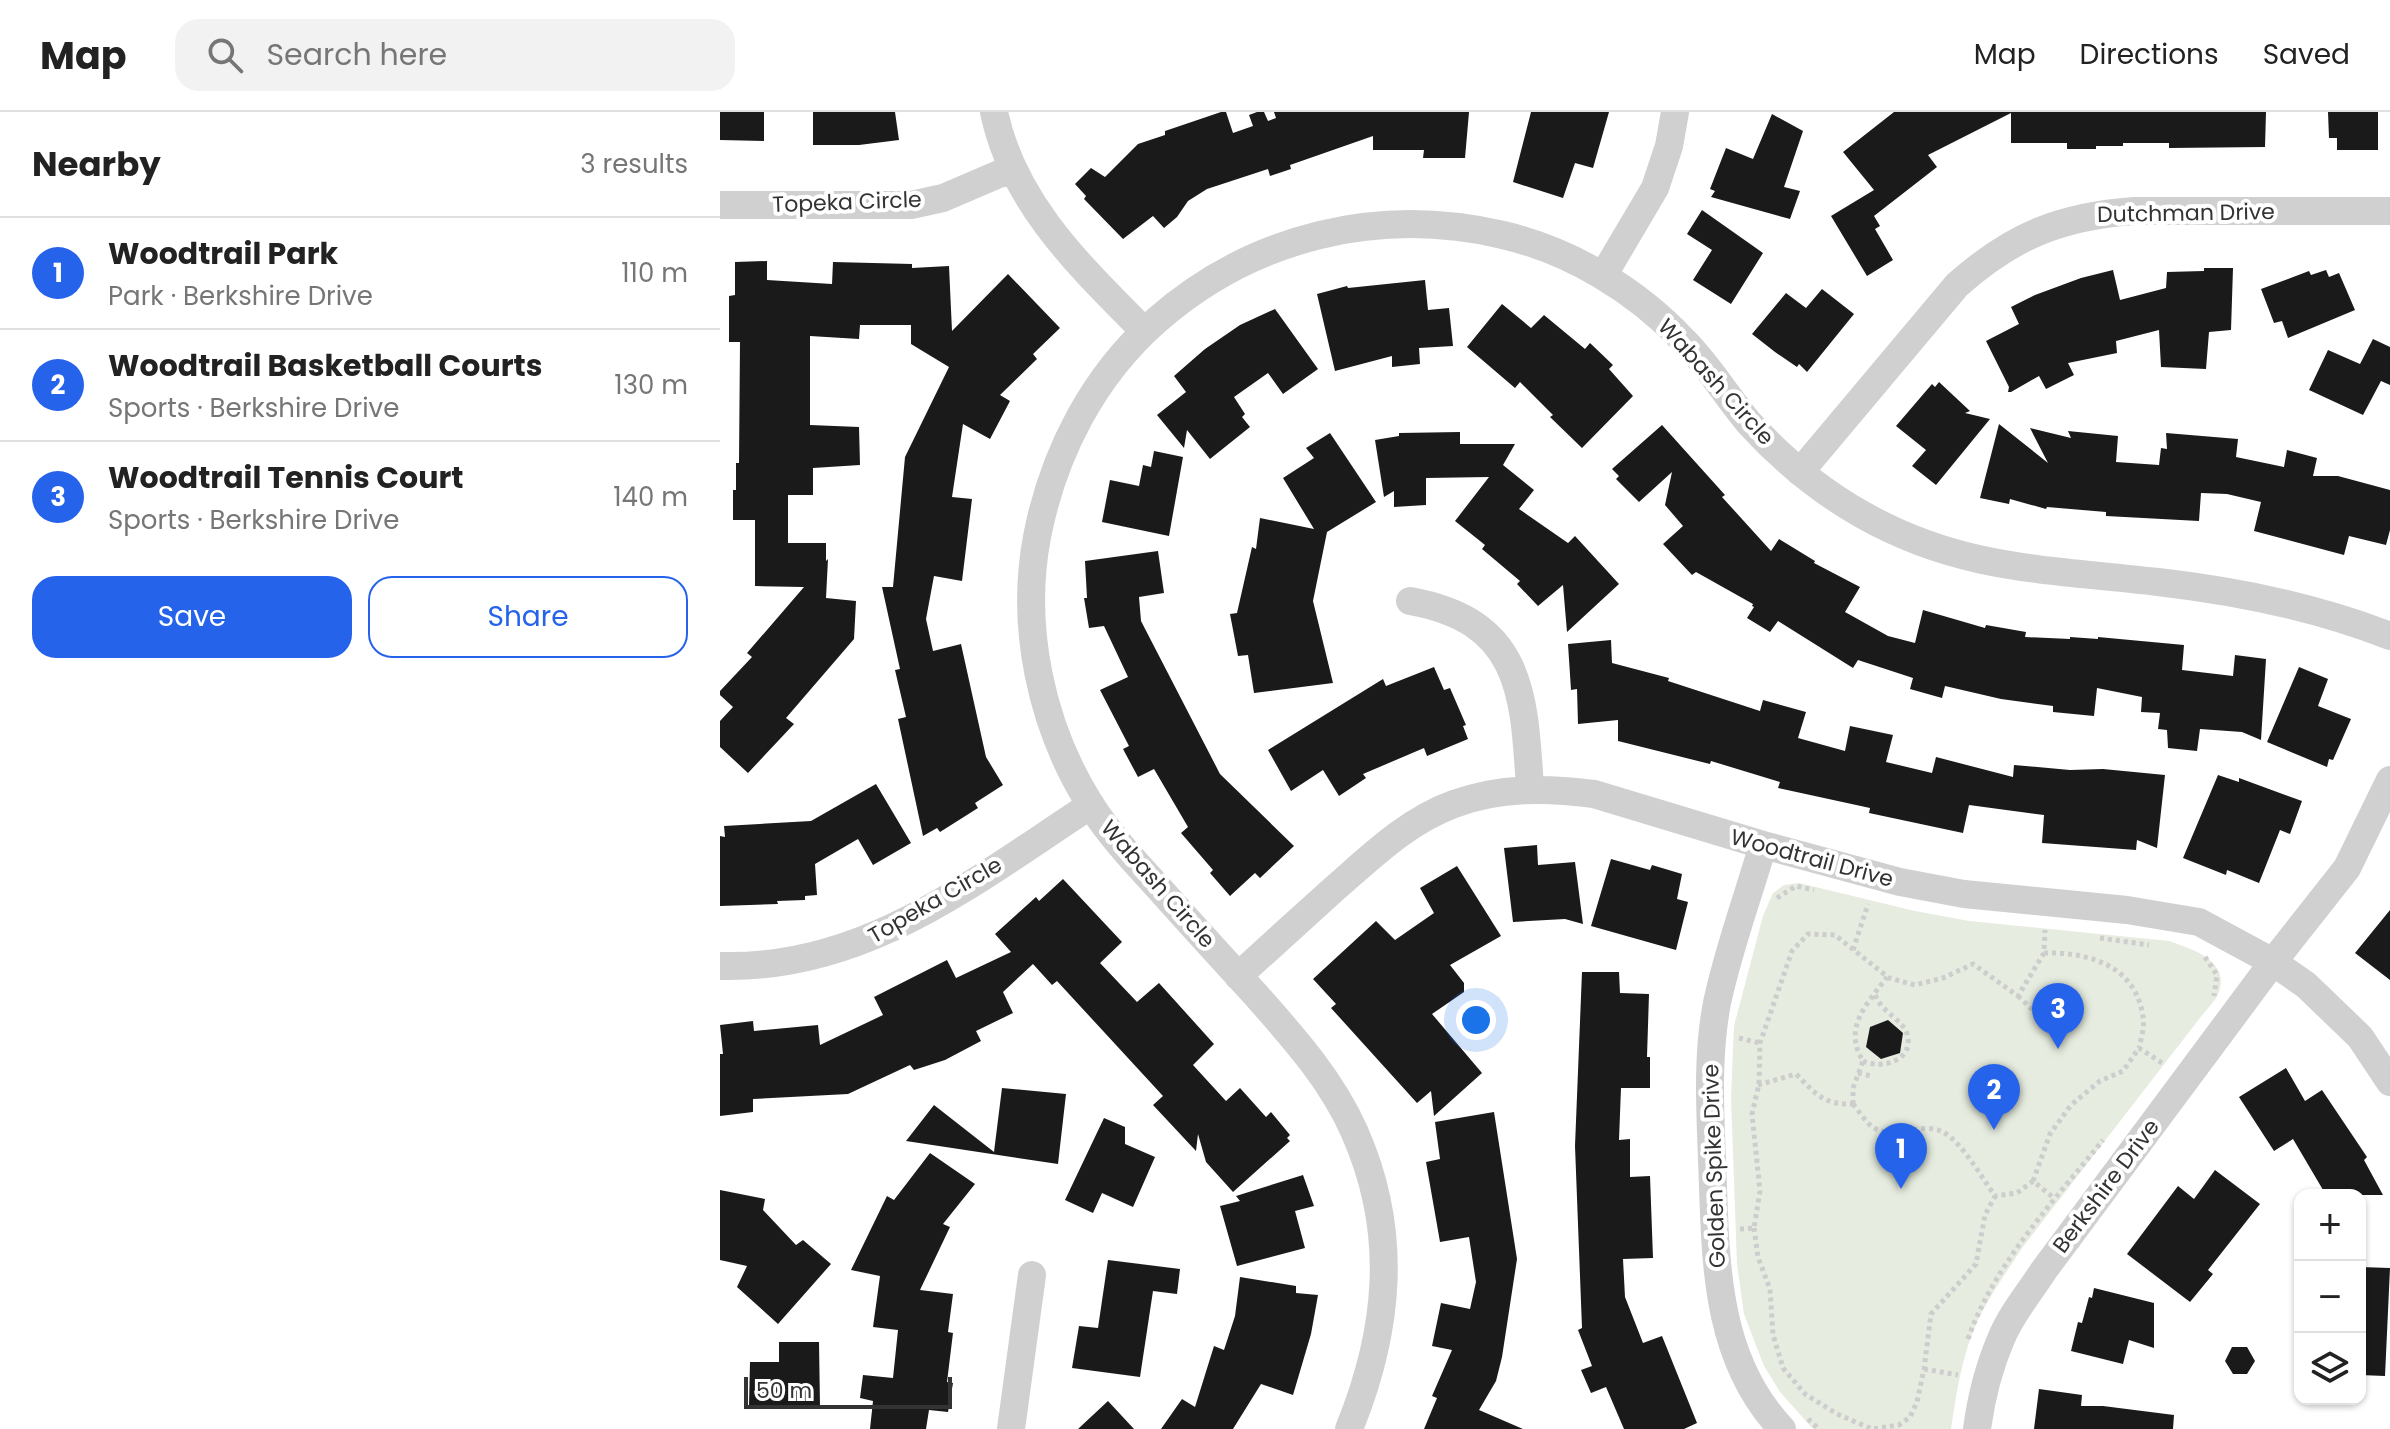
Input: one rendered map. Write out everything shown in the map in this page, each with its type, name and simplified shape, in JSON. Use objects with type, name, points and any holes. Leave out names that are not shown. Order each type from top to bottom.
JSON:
[{"type":"street","points":[[994,112],[1013,168],[1037,213],[1070,256],[1144,331]]},
{"type":"street","points":[[1603,276],[1655,188],[1669,146],[1675,112]]},
{"type":"street","name":"Topeka Circle","points":[[720,205],[911,205],[943,198],[1013,168]]},
{"type":"street","name":"Dutchman Drive","points":[[1800,472],[1957,285],[1984,261],[2020,239],[2060,222],[2097,213],[2390,211]]},
{"type":"street","name":"Wabash Circle","points":[[1349,1429],[1367,1385],[1379,1337],[1385,1285],[1382,1237],[1373,1185],[1355,1133],[1329,1084],[1301,1045],[1121,846],[1091,805],[1065,759],[1038,672],[1031,607],[1034,556],[1044,504],[1062,451],[1111,368],[1144,331],[1180,300],[1225,271],[1274,248],[1322,233],[1411,223],[1461,226],[1511,237],[1559,253],[1603,276],[1642,302],[1684,341],[1750,423],[1800,472],[1860,513],[1910,539],[1961,557],[2011,567],[2222,591],[2297,606],[2390,636]]},
{"type":"street","points":[[1410,601],[1435,606],[1465,619],[1490,638],[1511,666],[1526,718],[1530,788]]},
{"type":"street","name":"Berkshire Drive","points":[[1977,1429],[1985,1387],[2001,1338],[2012,1318],[2044,1270],[2273,962],[2347,868],[2390,780]]},
{"type":"street","name":"Woodtrail Drive","points":[[1238,976],[1388,841],[1453,804],[1530,788],[1594,794],[1869,875],[1932,889],[2187,919],[2217,930],[2273,962],[2332,1007],[2360,1037],[2390,1082]]},
{"type":"street","name":"Topeka Circle","points":[[720,966],[745,967],[791,962],[840,951],[891,930],[1091,805]]},
{"type":"street","name":"Golden Spike Drive","points":[[1763,845],[1718,1001],[1709,1060],[1716,1256],[1722,1306],[1742,1370],[1753,1390],[1791,1420]]},
{"type":"street","points":[[1011,1429],[1032,1275]]},
{"type":"path","points":[[1773,904],[1779,895],[1796,886],[1824,893]]},
{"type":"path","points":[[1853,900],[1882,907]]},
{"type":"path","points":[[1853,950],[1868,904]]},
{"type":"path","points":[[2029,929],[2060,932]]},
{"type":"path","points":[[2018,996],[2044,953],[2045,930]]},
{"type":"path","points":[[1995,1196],[1985,1215],[1976,1264],[1931,1314],[1924,1369],[1917,1402],[1910,1417],[1899,1425],[1872,1429],[1837,1414],[1805,1394],[1783,1368],[1773,1335],[1770,1289],[1758,1257],[1754,1228],[1760,1191],[1752,1114],[1760,1043],[1792,951],[1808,934],[1835,935],[1887,977],[1915,985],[1943,978],[1973,964],[2035,1012]]},
{"type":"path","points":[[2090,936],[2164,947]]},
{"type":"path","points":[[2194,951],[2205,957],[2217,975],[2214,996],[2205,1007]]},
{"type":"path","points":[[1995,1196],[2017,1193],[2033,1181],[2050,1134],[2071,1105],[2100,1081],[2123,1071],[2139,1048],[2144,1018],[2134,991],[2122,974],[2097,960],[2073,952],[2044,953]]},
{"type":"path","points":[[1875,993],[1882,1008],[1904,1027],[1908,1037],[1907,1048],[1900,1058],[1890,1064],[1871,1065],[1863,1061],[1855,1048],[1855,1032],[1862,1010],[1887,977]]},
{"type":"path","points":[[1737,1047],[1743,1023]]},
{"type":"path","points":[[1739,1038],[1760,1043]]},
{"type":"path","points":[[2139,1048],[2162,1063],[2171,1052]]},
{"type":"path","points":[[1863,1061],[1853,1088],[1853,1104],[1873,1128],[1896,1134],[1916,1129],[1941,1130],[1954,1140],[1995,1196]]},
{"type":"path","points":[[1858,1073],[1871,1076]]},
{"type":"path","points":[[1757,1085],[1796,1074],[1820,1098],[1835,1105],[1853,1104]]},
{"type":"path","points":[[1966,1345],[1976,1316],[2001,1273],[2103,1139]]},
{"type":"path","points":[[2033,1181],[2055,1199]]},
{"type":"path","points":[[1738,1218],[1739,1244]]},
{"type":"path","points":[[1739,1229],[1754,1228]]},
{"type":"path","points":[[1955,1386],[1961,1360]]},
{"type":"path","points":[[1924,1369],[1958,1375]]},
{"type":"path","points":[[1791,1420],[1819,1429]]},
{"type":"shaded area","points":[[1799,883],[1969,921],[2169,941],[2206,958],[2219,972],[2221,981],[2214,1001],[2022,1248],[1986,1305],[1967,1349],[1951,1429],[1813,1429],[1780,1392],[1764,1366],[1744,1314],[1737,1264],[1731,1098],[1734,1026],[1763,916],[1773,893],[1784,885]]},
{"type":"building","points":[[720,112],[764,112],[764,141],[720,140]]},
{"type":"building","points":[[813,112],[895,112],[899,140],[859,145],[813,145]]},
{"type":"building","points":[[1226,112],[1233,133],[1253,126],[1249,115],[1257,112],[1264,112],[1268,121],[1276,118],[1274,112],[1469,112],[1465,158],[1423,158],[1424,150],[1373,150],[1373,136],[1290,165],[1291,169],[1270,176],[1268,169],[1207,189],[1188,201],[1177,217],[1164,228],[1153,216],[1123,239],[1084,199],[1086,196],[1075,184],[1091,168],[1105,177],[1138,144],[1165,135],[1165,131]]},
{"type":"building","points":[[1531,112],[1609,112],[1593,168],[1575,163],[1563,198],[1513,182]]},
{"type":"building","points":[[1894,112],[2266,112],[2265,147],[2169,148],[2169,143],[2123,143],[2123,146],[2096,146],[2096,149],[2067,149],[2067,143],[2011,143],[2011,113],[1928,155],[1937,167],[1874,216],[1880,226],[1875,229],[1893,260],[1867,276],[1831,216],[1874,190],[1843,152]]},
{"type":"building","points":[[2328,112],[2378,112],[2378,150],[2337,150],[2337,138],[2329,138]]},
{"type":"building","points":[[1772,114],[1803,131],[1784,187],[1800,191],[1790,219],[1711,197],[1715,191],[1710,189],[1726,148],[1753,159]]},
{"type":"building","points":[[1702,210],[1763,253],[1731,304],[1693,280],[1712,250],[1687,234]]},
{"type":"building","points":[[767,261],[767,280],[832,284],[833,262],[912,264],[912,268],[949,266],[952,331],[1008,274],[1060,328],[1033,354],[1037,359],[1000,395],[1010,401],[990,439],[963,424],[952,497],[972,499],[962,581],[934,576],[926,619],[933,651],[961,644],[986,757],[1003,785],[975,803],[978,808],[940,832],[937,828],[923,836],[898,719],[906,717],[895,670],[900,669],[882,587],[893,587],[905,457],[949,367],[911,344],[911,325],[860,325],[859,339],[810,336],[810,425],[859,427],[860,465],[813,468],[813,495],[788,495],[788,543],[826,543],[826,598],[856,601],[854,639],[786,718],[794,724],[748,773],[720,747],[720,721],[733,707],[720,695],[720,691],[752,657],[747,653],[804,587],[755,586],[755,520],[733,520],[733,490],[736,490],[736,463],[739,463],[740,342],[729,342],[729,296],[735,295],[735,262]]},
{"type":"building","points":[[2204,268],[2233,268],[2231,330],[2209,332],[2206,369],[2161,367],[2159,330],[2116,341],[2117,353],[2068,363],[2074,375],[2046,389],[2039,376],[2008,392],[2009,387],[1986,341],[2019,324],[2011,307],[2081,278],[2113,270],[2120,300],[2166,288],[2167,272],[2204,271]]},
{"type":"building","points":[[2326,270],[2329,277],[2339,273],[2355,310],[2288,338],[2282,321],[2274,323],[2261,289],[2309,271],[2311,275]]},
{"type":"building","points":[[1425,280],[1428,310],[1449,308],[1453,346],[1419,348],[1420,364],[1392,367],[1392,356],[1335,371],[1317,294],[1347,286]]},
{"type":"building","points":[[1822,289],[1854,314],[1807,372],[1752,334],[1786,293],[1806,308]]},
{"type":"building","points":[[1502,304],[1531,328],[1544,315],[1585,349],[1590,343],[1613,365],[1609,369],[1633,396],[1582,448],[1520,382],[1515,388],[1467,347]]},
{"type":"building","points":[[1275,309],[1318,369],[1283,394],[1268,373],[1234,397],[1250,427],[1210,459],[1187,430],[1184,448],[1157,415],[1186,392],[1174,376],[1205,349],[1240,325]]},
{"type":"building","points":[[2373,339],[2390,347],[2390,385],[2381,381],[2363,415],[2309,390],[2328,350],[2360,364]]},
{"type":"building","points":[[1939,382],[1970,411],[1965,413],[1990,419],[1936,485],[1912,466],[1926,450],[1896,426],[1932,384],[1935,387]]},
{"type":"building","points":[[1999,424],[2048,463],[2030,428],[2071,438],[2068,431],[2118,436],[2116,462],[2159,465],[2161,448],[2167,449],[2166,433],[2238,439],[2236,457],[2284,467],[2287,450],[2317,458],[2313,476],[2338,476],[2390,490],[2390,530],[2386,545],[2349,536],[2344,555],[2254,531],[2261,502],[2227,494],[2201,493],[2199,521],[2106,516],[2106,512],[2046,509],[2010,499],[2009,504],[1980,498]]},
{"type":"building","points":[[1662,425],[1771,551],[1779,539],[1814,563],[1860,587],[1845,612],[1888,636],[1915,643],[1923,610],[1985,628],[1986,625],[2026,632],[2025,637],[2098,637],[2184,645],[2182,670],[2233,676],[2235,655],[2266,659],[2261,740],[2242,732],[2200,729],[2197,751],[2168,748],[2167,730],[2158,729],[2160,713],[2141,712],[2142,697],[2097,688],[2094,716],[2053,712],[2053,706],[2001,699],[1945,686],[1942,698],[1910,689],[1913,678],[1858,660],[1853,668],[1778,621],[1770,632],[1747,618],[1753,604],[1696,572],[1692,575],[1663,544],[1683,526],[1665,505],[1672,472],[1639,502],[1616,479],[1619,476],[1612,469]]},
{"type":"building","points":[[1460,432],[1460,444],[1515,444],[1503,465],[1534,490],[1519,509],[1568,543],[1575,536],[1619,584],[1567,632],[1563,585],[1538,606],[1517,584],[1520,581],[1482,549],[1485,545],[1455,521],[1489,477],[1426,478],[1426,505],[1394,507],[1394,491],[1384,497],[1375,440],[1399,436],[1399,433]]},
{"type":"building","points":[[1330,433],[1376,502],[1327,532],[1313,601],[1333,683],[1254,693],[1248,655],[1238,656],[1230,614],[1237,613],[1252,547],[1256,549],[1260,518],[1314,529],[1283,478],[1314,458],[1306,448]]},
{"type":"building","points":[[1154,451],[1183,457],[1169,536],[1102,522],[1110,480],[1139,486],[1143,465],[1151,467]]},
{"type":"building","points":[[1158,551],[1164,593],[1139,597],[1141,621],[1220,774],[1294,846],[1260,878],[1255,873],[1230,896],[1210,873],[1213,870],[1181,833],[1188,827],[1154,769],[1138,777],[1123,749],[1129,746],[1100,690],[1128,677],[1104,626],[1089,628],[1084,598],[1087,598],[1085,561]]},
{"type":"building","points":[[1611,640],[1612,663],[1669,678],[1668,681],[1760,711],[1763,700],[1806,712],[1798,738],[1845,751],[1850,726],[1893,735],[1886,762],[1932,773],[1936,757],[2013,777],[2014,765],[2165,775],[2157,848],[2137,840],[2136,850],[2042,843],[2044,815],[1969,805],[1963,833],[1869,813],[1870,808],[1778,788],[1780,782],[1711,761],[1710,764],[1618,741],[1618,720],[1578,724],[1577,689],[1571,690],[1568,644]]},
{"type":"building","points":[[1434,667],[1444,690],[1450,688],[1466,725],[1463,726],[1468,739],[1427,756],[1424,748],[1363,774],[1366,778],[1339,796],[1323,770],[1291,791],[1268,750],[1383,679],[1386,686]]},
{"type":"building","points":[[2299,667],[2328,679],[2318,706],[2351,719],[2327,767],[2267,742]]},
{"type":"building","points":[[2218,775],[2239,782],[2239,778],[2302,801],[2290,834],[2280,830],[2259,883],[2227,870],[2226,875],[2183,858]]},
{"type":"building","points":[[876,784],[911,843],[873,865],[858,839],[815,864],[817,895],[805,896],[805,900],[720,906],[720,836],[725,837],[724,826],[811,821]]},
{"type":"building","points":[[1537,845],[1538,865],[1575,862],[1583,924],[1565,919],[1513,922],[1504,848]]},
{"type":"building","points":[[1611,859],[1650,870],[1652,865],[1682,874],[1677,899],[1688,902],[1676,950],[1591,926]]},
{"type":"building","points":[[1457,866],[1501,936],[1450,965],[1464,983],[1464,992],[1432,1014],[1482,1073],[1434,1116],[1431,1091],[1417,1103],[1331,1008],[1336,1004],[1313,979],[1376,921],[1395,940],[1434,913],[1420,888]]},
{"type":"building","points":[[1063,879],[1122,942],[1100,963],[1137,1002],[1159,983],[1214,1044],[1193,1065],[1226,1101],[1240,1088],[1266,1117],[1271,1112],[1290,1135],[1287,1138],[1290,1141],[1233,1192],[1206,1162],[1198,1134],[1196,1151],[1153,1105],[1163,1096],[1057,981],[1052,985],[1033,964],[1003,992],[1013,1013],[976,1031],[981,1041],[945,1060],[914,1070],[910,1065],[848,1094],[753,1099],[753,1112],[720,1116],[720,1054],[723,1054],[720,1025],[753,1021],[754,1031],[818,1025],[820,1045],[883,1015],[874,997],[947,960],[956,978],[1011,952],[995,934],[1036,897],[1039,901]]},
{"type":"building","points":[[2390,910],[2390,980],[2355,953]]},
{"type":"building","points":[[1582,972],[1619,972],[1620,993],[1649,994],[1647,1057],[1650,1057],[1650,1088],[1621,1088],[1619,1140],[1630,1139],[1630,1177],[1650,1176],[1653,1258],[1623,1259],[1625,1297],[1643,1343],[1662,1336],[1697,1423],[1684,1429],[1624,1429],[1606,1387],[1591,1393],[1581,1370],[1592,1366],[1578,1330],[1582,1328],[1575,1146]]},
{"type":"building","points":[[1888,1020],[1903,1033],[1900,1053],[1881,1059],[1866,1047],[1870,1027]]},
{"type":"building","points":[[2286,1068],[2305,1101],[2322,1090],[2367,1157],[2364,1160],[2383,1195],[2366,1195],[2366,1189],[2322,1189],[2293,1139],[2274,1151],[2239,1097]]},
{"type":"building","points":[[1002,1088],[1066,1094],[1058,1164],[906,1141],[934,1105],[994,1152]]},
{"type":"building","points":[[1494,1112],[1517,1259],[1496,1381],[1479,1410],[1523,1429],[1424,1429],[1437,1398],[1432,1396],[1452,1350],[1432,1346],[1441,1303],[1470,1309],[1476,1282],[1469,1237],[1440,1242],[1426,1162],[1440,1159],[1435,1122]]},
{"type":"building","points":[[1104,1118],[1125,1127],[1125,1144],[1155,1157],[1133,1207],[1102,1193],[1093,1213],[1065,1200]]},
{"type":"building","points":[[930,1153],[975,1184],[943,1224],[950,1227],[920,1290],[953,1294],[948,1332],[953,1333],[947,1382],[953,1383],[948,1412],[929,1410],[926,1429],[870,1429],[873,1401],[860,1398],[863,1375],[893,1378],[898,1330],[873,1327],[880,1276],[851,1270],[887,1196],[894,1200]]},
{"type":"building","points":[[2215,1170],[2260,1204],[2208,1270],[2213,1274],[2190,1302],[2127,1254],[2178,1186],[2194,1199]]},
{"type":"building","points":[[1303,1175],[1314,1206],[1295,1211],[1305,1248],[1237,1266],[1220,1206],[1240,1201],[1236,1196]]},
{"type":"building","points":[[720,1190],[765,1199],[763,1210],[796,1245],[803,1240],[831,1264],[778,1324],[737,1287],[747,1266],[720,1260]]},
{"type":"building","points":[[1108,1260],[1180,1269],[1177,1294],[1153,1291],[1140,1377],[1072,1368],[1079,1326],[1098,1328]]},
{"type":"building","points":[[2366,1267],[2390,1268],[2385,1376],[2366,1375]]},
{"type":"building","points":[[1240,1277],[1296,1286],[1296,1293],[1318,1295],[1311,1334],[1293,1395],[1261,1384],[1233,1429],[1161,1429],[1182,1399],[1195,1407],[1214,1346],[1224,1350],[1235,1316]]},
{"type":"building","points":[[2094,1288],[2154,1303],[2154,1348],[2129,1340],[2123,1364],[2071,1351],[2078,1322],[2082,1323]]},
{"type":"building","points":[[779,1342],[819,1342],[820,1407],[749,1406],[750,1362],[779,1362]]},
{"type":"building","points":[[2232,1347],[2247,1347],[2255,1361],[2247,1374],[2233,1374],[2225,1361]]},
{"type":"building","points":[[2039,1389],[2082,1395],[2081,1406],[2174,1415],[2173,1429],[2034,1429]]},
{"type":"building","points":[[1108,1401],[1134,1429],[1078,1429]]},
{"type":"place","name":"Woodtrail Tennis Court","points":[[2058,1049]]},
{"type":"place","name":"Woodtrail Basketball Courts","points":[[1994,1130]]},
{"type":"place","name":"Woodtrail Park","points":[[1901,1189]]}]
